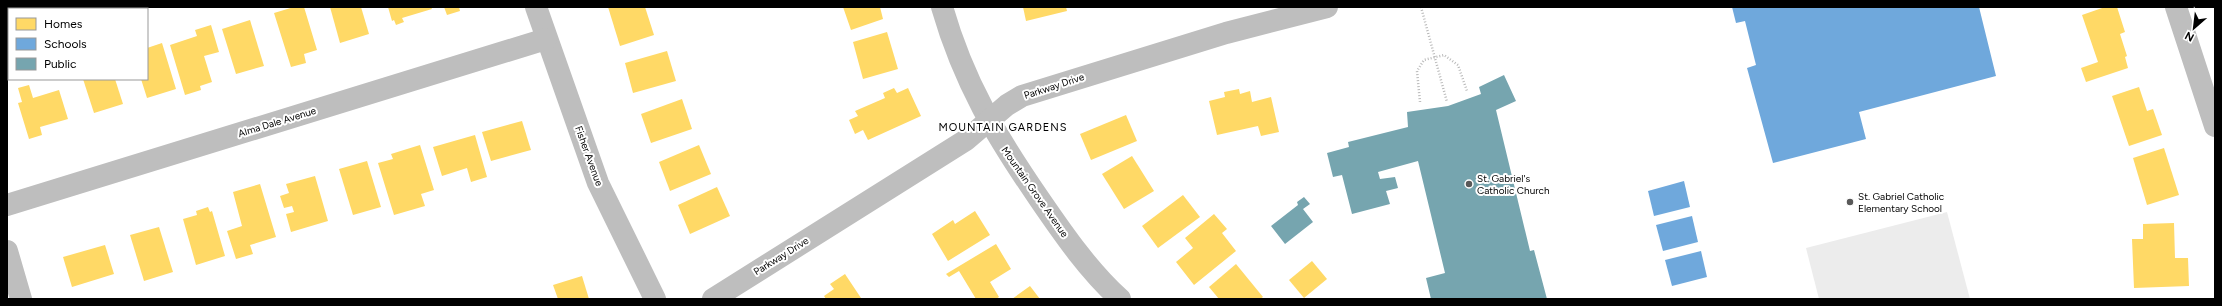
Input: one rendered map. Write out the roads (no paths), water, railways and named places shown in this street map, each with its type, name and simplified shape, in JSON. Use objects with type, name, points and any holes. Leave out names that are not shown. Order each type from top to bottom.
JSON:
[{"type":"street","name":"Fisher Avenue","points":[[536,7],[546,39],[598,183],[655,299]]},
{"type":"street","name":"Mountain Grove Avenue","points":[[942,7],[952,42],[988,121],[1002,145],[1064,235],[1108,288],[1120,299]]},
{"type":"street","name":"Parkway Drive","points":[[713,299],[966,140],[988,121],[1022,96],[1226,33],[1327,7]]},
{"type":"street","points":[[2176,7],[2215,126]]},
{"type":"street","name":"Alma Dale Avenue","points":[[7,205],[546,39]]},
{"type":"street","points":[[7,251],[21,299]]},
{"type":"place","name":"St. Gabriel's Catholic Church","points":[[1469,184]]},
{"type":"place","name":"St. Gabriel Catholic Elementary School","points":[[1850,202]]},
{"type":"district","name":"MOUNTAIN GARDENS","points":[[1003,127]]}]
